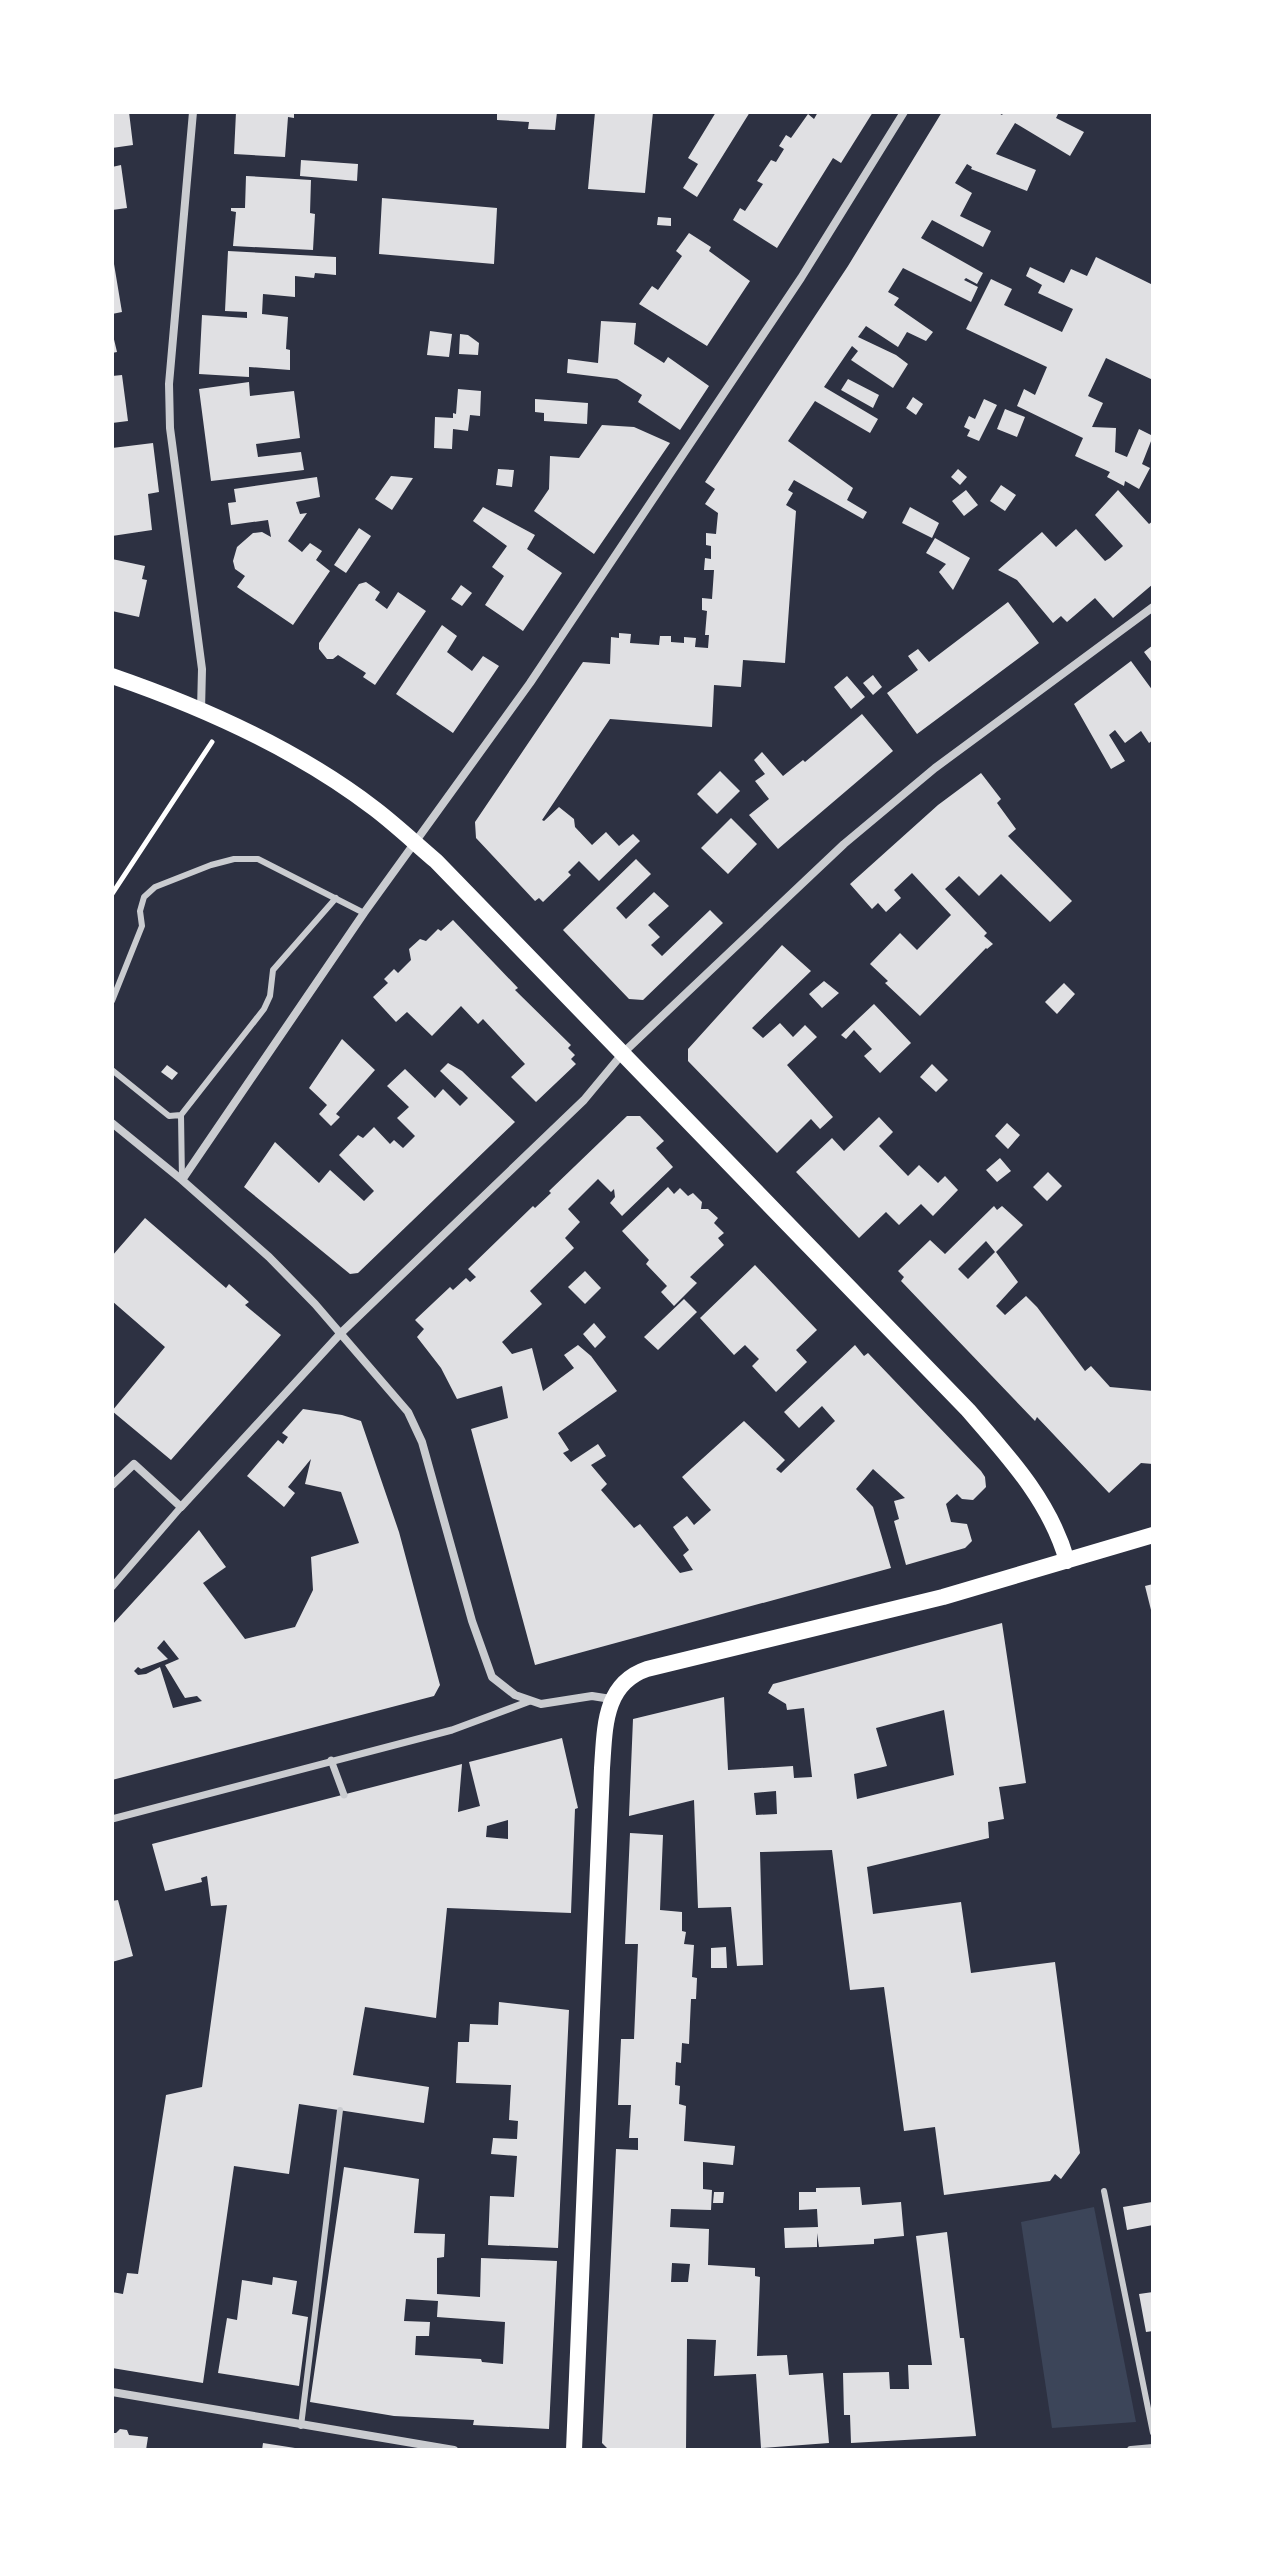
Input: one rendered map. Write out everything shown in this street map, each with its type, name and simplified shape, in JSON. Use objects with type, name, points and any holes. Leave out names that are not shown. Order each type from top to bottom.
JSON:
[{"type":"main road","points":[[112,676],[201,710],[302,760],[377,810],[460,885],[968,1410],[1026,1480],[1060,1537],[1067,1561]]},
{"type":"main road","points":[[574,2450],[602,1768],[611,1699],[626,1680],[647,1669],[943,1597],[1153,1535]]},
{"type":"street","points":[[193,112],[169,384],[170,428],[202,669],[201,710]]},
{"type":"street","points":[[182,1180],[364,913],[530,683],[801,278],[904,112]]},
{"type":"street","points":[[112,1587],[341,1333],[584,1100],[623,1053],[855,834],[935,768],[1153,607]]},
{"type":"street","points":[[112,1123],[269,1257],[341,1333],[408,1412],[416,1427],[492,1677],[502,1687],[530,1701],[549,1704],[592,1696],[611,1699]]},
{"type":"street","points":[[112,1485],[134,1464],[181,1507]]},
{"type":"street","points":[[112,1819],[452,1730],[530,1701]]},
{"type":"street","points":[[331,1760],[344,1795]]},
{"type":"street","points":[[112,2392],[454,2450]]},
{"type":"street","points":[[1131,2450],[1153,2448]]},
{"type":"lane","points":[[112,1001],[142,926],[140,911],[144,897],[155,887],[211,865],[234,859],[258,859],[364,913]]},
{"type":"lane","points":[[182,1180],[181,1115],[264,1009],[270,996],[273,970],[336,898]]},
{"type":"lane","points":[[112,1070],[169,1116],[181,1115]]},
{"type":"lane","points":[[301,2426],[340,2110]]},
{"type":"lane","points":[[1104,2191],[1153,2433]]},
{"type":"path","points":[[112,894],[225,721]]},
{"type":"shaded area","points":[[1094,2207],[1136,2422],[1052,2428],[1021,2222]]},
{"type":"building","points":[[112,112],[129,112],[133,145],[112,148]]},
{"type":"building","points":[[236,112],[294,112],[294,118],[288,117],[285,157],[234,154]]},
{"type":"building","points":[[497,112],[557,112],[555,130],[528,129],[529,122],[497,120]]},
{"type":"building","points":[[595,112],[653,112],[645,193],[588,189]]},
{"type":"building","points":[[716,112],[750,112],[697,197],[683,188],[698,164],[688,158]]},
{"type":"building","points":[[818,112],[873,112],[841,163],[833,158],[777,248],[733,220],[740,208],[745,211],[763,184],[757,181],[771,160],[776,162],[784,149],[779,146],[786,135],[791,138],[808,114],[814,119]]},
{"type":"building","points":[[942,112],[997,112],[1002,115],[1004,112],[1059,112],[1056,118],[1084,132],[1070,156],[1015,123],[996,154],[1036,170],[1027,191],[971,169],[967,164],[955,183],[972,193],[960,216],[991,231],[983,247],[932,220],[921,238],[983,273],[977,284],[966,278],[964,280],[978,287],[971,302],[903,268],[888,292],[899,298],[894,305],[933,332],[926,341],[907,332],[898,347],[866,326],[858,337],[908,364],[893,388],[851,360],[858,351],[852,346],[824,387],[878,419],[870,433],[815,401],[788,441],[853,488],[847,500],[867,512],[863,519],[794,480],[788,490],[793,493],[786,505],[796,511],[785,663],[743,660],[741,687],[714,685],[712,727],[610,719],[542,820],[559,807],[574,819],[575,827],[592,845],[606,832],[619,846],[633,834],[640,841],[599,881],[579,861],[568,872],[571,875],[543,902],[539,898],[535,901],[476,838],[475,822],[583,662],[610,664],[611,637],[619,638],[619,633],[631,634],[630,643],[659,645],[660,636],[671,636],[671,642],[684,643],[684,637],[696,638],[695,647],[708,648],[709,635],[705,635],[707,611],[702,610],[702,598],[712,599],[714,570],[704,570],[705,558],[711,559],[711,546],[706,545],[706,533],[716,534],[718,513],[705,504],[715,489],[705,482],[848,266]]},
{"type":"building","points":[[301,160],[358,164],[357,181],[300,176]]},
{"type":"building","points":[[121,165],[127,208],[112,210],[112,167]]},
{"type":"building","points":[[246,176],[311,180],[310,213],[315,214],[313,250],[233,246],[236,212],[231,208],[245,208]]},
{"type":"building","points":[[382,198],[497,208],[494,264],[379,254]]},
{"type":"building","points":[[658,217],[671,218],[671,226],[657,225]]},
{"type":"building","points":[[689,233],[711,247],[709,251],[750,281],[707,346],[639,304],[652,286],[658,290],[682,256],[676,251]]},
{"type":"building","points":[[228,251],[336,257],[336,275],[315,273],[314,278],[295,276],[295,297],[263,294],[262,314],[288,317],[286,349],[290,350],[290,370],[249,367],[249,377],[199,374],[202,315],[247,318],[247,312],[225,311]]},
{"type":"building","points":[[112,252],[122,312],[112,314]]},
{"type":"building","points":[[1096,257],[1153,285],[1153,380],[1106,358],[1088,396],[1103,403],[1092,427],[1116,428],[1115,452],[1127,457],[1139,429],[1153,436],[1142,464],[1150,468],[1139,489],[1125,481],[1124,486],[1107,477],[1110,472],[1075,456],[1083,438],[1017,406],[1024,389],[1035,395],[1047,367],[966,329],[991,279],[1012,289],[1004,305],[1062,332],[1073,309],[1038,293],[1042,285],[1026,276],[1030,267],[1064,283],[1071,269],[1087,276]]},
{"type":"building","points":[[601,321],[636,323],[634,344],[664,363],[668,357],[709,386],[680,430],[638,402],[642,395],[617,379],[567,373],[568,359],[598,363]]},
{"type":"building","points":[[112,331],[117,352],[112,353]]},
{"type":"building","points":[[430,331],[452,334],[449,357],[427,355]]},
{"type":"building","points":[[460,334],[468,335],[479,343],[478,355],[459,354]]},
{"type":"building","points":[[122,375],[128,421],[112,423],[112,376]]},
{"type":"building","points":[[848,379],[879,395],[873,408],[841,390]]},
{"type":"building","points":[[249,382],[250,396],[294,391],[300,438],[256,444],[258,457],[301,452],[304,470],[211,481],[199,389]]},
{"type":"building","points":[[458,389],[481,391],[480,416],[470,415],[468,431],[453,429],[452,449],[434,448],[435,417],[453,418]]},
{"type":"building","points":[[913,397],[923,404],[916,415],[906,408]]},
{"type":"building","points":[[535,399],[588,403],[587,424],[544,421],[544,413],[535,412]]},
{"type":"building","points":[[984,399],[997,405],[979,441],[967,436],[970,430],[964,427],[969,416],[975,419]]},
{"type":"building","points":[[1005,409],[1025,417],[1017,437],[997,429]]},
{"type":"building","points":[[602,425],[634,427],[670,443],[594,554],[534,511],[549,489],[550,456],[579,458]]},
{"type":"building","points":[[153,443],[159,492],[148,494],[152,530],[112,536],[112,448]]},
{"type":"building","points":[[498,469],[514,470],[512,487],[496,485]]},
{"type":"building","points":[[958,469],[967,477],[960,485],[951,477]]},
{"type":"building","points":[[391,476],[413,478],[392,510],[375,499]]},
{"type":"building","points":[[317,477],[320,497],[296,502],[300,514],[307,513],[288,541],[302,552],[310,543],[322,551],[316,560],[330,571],[293,625],[237,587],[245,576],[235,569],[233,561],[237,547],[253,533],[262,532],[271,537],[268,520],[231,525],[228,503],[236,502],[234,489]]},
{"type":"building","points":[[1001,485],[1016,495],[1005,511],[990,501]]},
{"type":"building","points":[[966,490],[978,505],[964,516],[952,501]]},
{"type":"building","points":[[1118,490],[1149,524],[1153,521],[1153,584],[1113,618],[1095,598],[1067,622],[1061,616],[1053,623],[1017,580],[998,570],[1042,532],[1056,547],[1076,529],[1105,561],[1110,558],[1123,546],[1095,515]]},
{"type":"building","points":[[483,507],[535,535],[527,549],[562,573],[523,631],[485,605],[504,576],[492,567],[507,546],[473,521]]},
{"type":"building","points":[[910,507],[939,523],[932,538],[902,523]]},
{"type":"building","points":[[359,528],[371,536],[346,573],[334,565]]},
{"type":"building","points":[[935,538],[970,558],[953,590],[939,572],[946,564],[926,553]]},
{"type":"building","points":[[112,559],[145,566],[142,579],[147,580],[139,617],[112,611]]},
{"type":"building","points":[[366,582],[380,592],[375,600],[387,609],[398,592],[426,611],[375,685],[363,677],[366,673],[338,655],[327,659],[319,649],[319,643],[359,584]]},
{"type":"building","points":[[461,585],[472,593],[462,606],[451,599]]},
{"type":"building","points":[[1008,602],[1039,643],[917,734],[887,693],[918,670],[908,656],[918,649],[929,662]]},
{"type":"building","points":[[442,625],[457,636],[447,652],[472,671],[483,656],[499,666],[453,733],[396,694]]},
{"type":"building","points":[[1153,645],[1153,664],[1144,652]]},
{"type":"building","points":[[1131,661],[1153,691],[1153,740],[1149,743],[1141,731],[1125,743],[1115,730],[1109,735],[1125,761],[1111,769],[1074,704]]},
{"type":"building","points":[[873,675],[882,687],[873,695],[863,683]]},
{"type":"building","points":[[847,676],[865,697],[851,709],[834,687]]},
{"type":"building","points":[[862,714],[893,751],[778,849],[749,815],[769,799],[755,781],[765,774],[754,760],[762,752],[783,776],[803,760],[805,762]]},
{"type":"building","points":[[720,771],[740,791],[717,814],[697,794]]},
{"type":"building","points":[[981,773],[1001,799],[997,803],[1016,829],[1008,836],[1072,901],[1050,922],[1001,874],[979,896],[959,876],[945,889],[987,933],[984,936],[993,944],[920,1016],[870,964],[900,933],[917,950],[951,915],[912,873],[894,890],[901,898],[886,912],[878,903],[872,909],[850,884],[938,805]]},
{"type":"building","points":[[731,818],[757,844],[728,874],[701,848]]},
{"type":"building","points":[[636,859],[651,874],[616,908],[626,919],[654,892],[669,906],[648,925],[660,937],[651,945],[662,956],[710,910],[723,923],[643,1000],[629,999],[563,930]]},
{"type":"building","points":[[453,920],[518,988],[515,990],[571,1045],[568,1048],[575,1055],[571,1059],[576,1064],[536,1102],[511,1077],[525,1064],[483,1019],[478,1024],[461,1006],[432,1036],[407,1012],[396,1022],[373,997],[388,983],[384,979],[394,969],[398,973],[411,960],[409,949],[420,939],[426,941]]},
{"type":"building","points":[[782,945],[811,971],[752,1028],[763,1038],[780,1023],[793,1037],[805,1025],[817,1037],[787,1065],[833,1117],[820,1129],[811,1119],[777,1153],[688,1061],[688,1049]]},
{"type":"building","points":[[824,981],[839,993],[822,1008],[809,994]]},
{"type":"building","points":[[1064,983],[1075,994],[1057,1014],[1045,1002]]},
{"type":"building","points":[[874,1004],[911,1043],[880,1073],[864,1056],[872,1049],[854,1030],[846,1039],[841,1035]]},
{"type":"building","points":[[342,1039],[375,1070],[336,1114],[340,1117],[331,1126],[319,1114],[327,1105],[309,1088]]},
{"type":"building","points":[[448,1063],[462,1071],[515,1122],[358,1273],[350,1274],[244,1187],[275,1142],[319,1183],[330,1170],[364,1201],[374,1191],[339,1155],[358,1135],[363,1138],[374,1127],[390,1144],[394,1140],[403,1148],[415,1136],[397,1118],[409,1107],[387,1086],[405,1069],[435,1098],[443,1089],[460,1106],[468,1098],[440,1071]]},
{"type":"building","points":[[932,1064],[948,1080],[936,1092],[920,1077]]},
{"type":"building","points":[[167,1065],[178,1073],[172,1080],[161,1072]]},
{"type":"building","points":[[627,1116],[640,1116],[664,1141],[656,1148],[673,1167],[622,1216],[610,1203],[615,1197],[614,1189],[611,1192],[598,1179],[568,1209],[580,1222],[565,1238],[574,1248],[530,1291],[542,1304],[502,1342],[512,1354],[532,1348],[543,1391],[574,1368],[564,1355],[578,1345],[591,1356],[617,1391],[558,1433],[569,1450],[563,1453],[571,1462],[598,1444],[606,1456],[591,1465],[607,1484],[601,1490],[634,1528],[640,1524],[680,1573],[693,1570],[683,1555],[689,1550],[673,1527],[687,1516],[694,1525],[711,1510],[682,1477],[744,1421],[785,1460],[776,1469],[781,1473],[835,1421],[822,1406],[799,1428],[784,1412],[855,1345],[864,1356],[868,1353],[981,1471],[986,1487],[973,1500],[962,1499],[957,1494],[946,1504],[951,1522],[967,1524],[972,1541],[965,1548],[906,1565],[894,1521],[899,1519],[894,1501],[905,1498],[873,1469],[856,1489],[873,1507],[891,1568],[535,1665],[471,1429],[508,1418],[502,1386],[457,1399],[441,1368],[417,1337],[424,1329],[415,1320],[450,1287],[453,1290],[466,1278],[470,1282],[476,1277],[468,1269],[533,1206],[535,1208],[551,1193],[549,1191]]},
{"type":"building","points":[[879,1117],[893,1132],[879,1146],[908,1176],[919,1165],[938,1183],[945,1176],[958,1190],[933,1216],[921,1204],[899,1225],[886,1212],[859,1238],[796,1172],[832,1138],[844,1151]]},
{"type":"building","points":[[1007,1123],[1020,1135],[1008,1149],[995,1136]]},
{"type":"building","points":[[1000,1158],[1011,1171],[997,1182],[986,1170]]},
{"type":"building","points":[[1048,1172],[1062,1186],[1047,1201],[1033,1187]]},
{"type":"building","points":[[668,1187],[674,1194],[680,1188],[688,1196],[693,1193],[702,1202],[701,1209],[708,1209],[718,1218],[714,1223],[724,1233],[718,1238],[724,1245],[690,1277],[697,1283],[674,1306],[661,1292],[667,1286],[646,1264],[649,1260],[622,1231]]},
{"type":"building","points":[[994,1206],[997,1210],[1002,1206],[1023,1225],[996,1252],[1018,1282],[996,1306],[1005,1315],[1026,1296],[1085,1371],[1091,1366],[1110,1387],[1153,1391],[1153,1464],[1141,1463],[1109,1493],[1037,1417],[1035,1421],[901,1281],[904,1277],[898,1271],[930,1240],[945,1254]],"holes":[[[986,1241],[995,1252],[968,1279],[958,1269]]]},
{"type":"building","points":[[145,1218],[226,1288],[229,1284],[249,1302],[245,1305],[281,1335],[171,1460],[112,1411],[165,1347],[112,1301],[112,1256]]},
{"type":"building","points":[[755,1265],[817,1330],[796,1350],[807,1362],[776,1392],[752,1366],[759,1359],[745,1345],[734,1355],[700,1318]]},
{"type":"building","points":[[585,1271],[601,1288],[585,1304],[568,1287]]},
{"type":"building","points":[[684,1299],[697,1312],[658,1350],[644,1337]]},
{"type":"building","points":[[594,1323],[606,1337],[595,1348],[583,1334]]},
{"type":"building","points":[[303,1409],[361,1421],[399,1532],[440,1685],[434,1696],[112,1780],[112,1625],[199,1530],[226,1567],[203,1583],[245,1639],[295,1627],[313,1590],[311,1557],[359,1543],[341,1492],[305,1484],[311,1459],[288,1487],[295,1493],[284,1507],[247,1476],[278,1440],[283,1444],[288,1437],[282,1433]],"holes":[[[164,1640],[179,1659],[165,1665],[185,1698],[197,1696],[202,1701],[173,1708],[160,1667],[146,1674],[138,1675],[134,1671],[138,1667],[141,1669],[168,1659],[157,1648]]]},
{"type":"building","points":[[1153,1584],[1153,1614],[1152,1614],[1145,1586]]},
{"type":"building","points":[[1002,1623],[1026,1783],[999,1787],[1004,1819],[988,1822],[989,1838],[867,1867],[873,1914],[961,1902],[971,1973],[1055,1962],[1080,2153],[1061,2179],[1055,2174],[1050,2181],[944,2195],[935,2127],[904,2131],[884,1987],[850,1990],[832,1850],[760,1852],[763,1965],[737,1966],[731,1907],[698,1908],[694,1800],[629,1816],[633,1719],[724,1697],[728,1770],[793,1766],[794,1778],[812,1777],[804,1708],[787,1710],[786,1704],[768,1693],[773,1684]],"holes":[[[944,1710],[954,1775],[857,1799],[854,1774],[887,1766],[876,1728]],[[776,1791],[777,1814],[756,1815],[754,1793]]]},
{"type":"building","points":[[562,1738],[578,1808],[575,1809],[571,1913],[447,1908],[436,2018],[365,2007],[353,2075],[429,2087],[424,2123],[299,2104],[289,2174],[234,2166],[203,2383],[112,2368],[112,2292],[123,2294],[127,2273],[138,2274],[166,2095],[202,2087],[227,1905],[211,1906],[207,1876],[201,1878],[202,1882],[165,1891],[152,1844],[462,1764],[458,1812],[480,1806],[469,1762]],"holes":[[[508,1820],[508,1839],[486,1837],[487,1826]]]},
{"type":"building","points":[[630,1833],[663,1835],[660,1910],[682,1912],[682,1931],[686,1932],[684,1944],[694,1945],[692,1977],[697,1978],[696,1999],[691,1999],[689,2044],[682,2043],[681,2063],[676,2062],[675,2085],[680,2086],[679,2104],[686,2106],[684,2141],[735,2146],[733,2165],[703,2162],[703,2189],[712,2190],[711,2210],[671,2209],[670,2227],[709,2229],[708,2265],[755,2268],[755,2276],[760,2277],[757,2356],[787,2355],[789,2375],[823,2373],[829,2443],[761,2448],[756,2374],[714,2376],[716,2340],[687,2339],[686,2450],[609,2450],[602,2443],[616,2149],[638,2150],[638,2138],[629,2138],[631,2105],[618,2105],[621,2039],[634,2039],[638,1944],[625,1944]],"holes":[[[672,2263],[690,2264],[688,2282],[671,2282]]]},
{"type":"building","points":[[118,1900],[133,1956],[112,1962],[112,1901]]},
{"type":"building","points":[[726,1947],[727,1968],[711,1968],[711,1948]]},
{"type":"building","points":[[499,2002],[569,2010],[558,2248],[488,2245],[490,2196],[514,2197],[517,2156],[491,2154],[493,2138],[517,2139],[518,2121],[509,2120],[511,2085],[456,2083],[458,2042],[469,2042],[470,2024],[498,2025]]},
{"type":"building","points":[[344,2167],[419,2179],[414,2233],[445,2234],[444,2257],[437,2258],[437,2294],[480,2297],[481,2258],[557,2261],[549,2429],[473,2425],[474,2420],[394,2416],[310,2402]],"holes":[[[406,2299],[438,2301],[437,2317],[505,2322],[503,2364],[482,2362],[481,2359],[415,2355],[416,2336],[429,2336],[430,2322],[404,2321]]]},
{"type":"building","points":[[860,2187],[862,2205],[901,2202],[904,2236],[874,2239],[874,2244],[819,2247],[817,2233],[817,2247],[785,2248],[784,2228],[818,2227],[817,2209],[799,2210],[799,2192],[816,2192],[816,2188]]},
{"type":"building","points":[[714,2192],[724,2192],[723,2203],[713,2203]]},
{"type":"building","points":[[1152,2202],[1153,2225],[1127,2230],[1123,2207]]},
{"type":"building","points":[[947,2232],[976,2436],[851,2443],[850,2415],[844,2415],[843,2373],[889,2372],[890,2389],[909,2389],[908,2365],[932,2365],[916,2236]]},
{"type":"building","points":[[273,2277],[297,2281],[292,2314],[308,2317],[299,2386],[218,2373],[227,2318],[237,2320],[242,2280],[272,2285]]},
{"type":"building","points":[[1153,2292],[1153,2331],[1146,2332],[1139,2294]]},
{"type":"building","points":[[127,2430],[129,2435],[148,2437],[146,2450],[112,2450],[112,2433]]},
{"type":"building","points":[[263,2443],[295,2448],[295,2450],[262,2450]]}]
